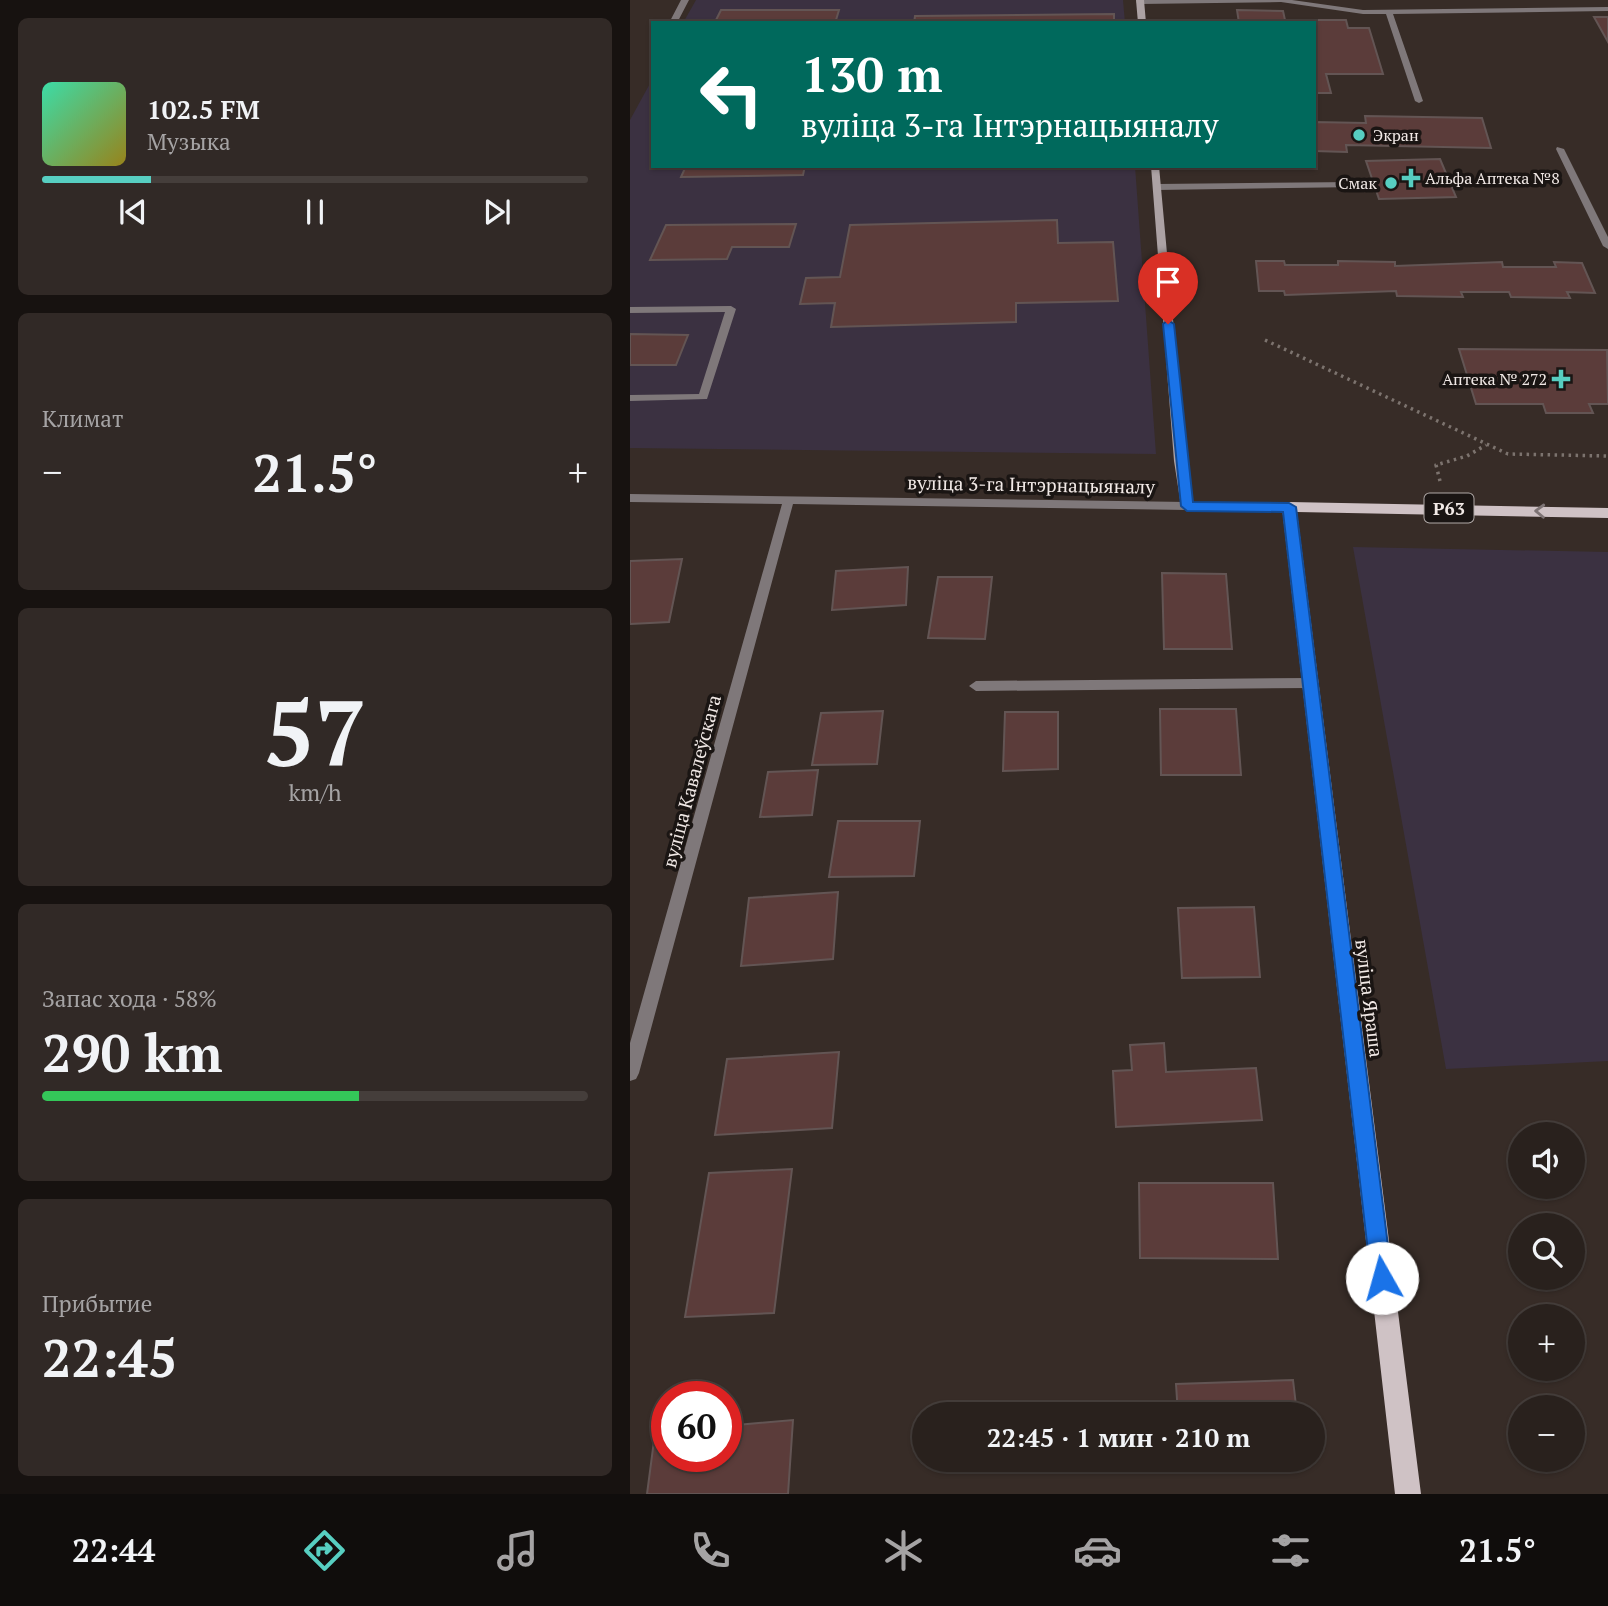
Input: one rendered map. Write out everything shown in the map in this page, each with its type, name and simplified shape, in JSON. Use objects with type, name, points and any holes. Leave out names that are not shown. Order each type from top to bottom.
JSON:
[{"type":"main road","name":"вуліца 3-га Інтэрнацыяналу","points":[[1289,507],[1608,513]]},
{"type":"main road","name":"вуліца Яраша","points":[[1289,507],[1308,683],[1408,1494]]},
{"type":"street","points":[[674,21],[685,0]]},
{"type":"street","points":[[1142,21],[1140,1],[1284,1],[1363,12],[1608,9]]},
{"type":"street","points":[[1389,12],[1419,101]]},
{"type":"street","points":[[1560,149],[1608,246]]},
{"type":"street","points":[[1155,168],[1180,461],[1187,506]]},
{"type":"street","points":[[1157,187],[1357,185]]},
{"type":"street","points":[[630,310],[731,309],[703,397],[630,398]]},
{"type":"street","name":"вуліца 3-га Інтэрнацыяналу","points":[[630,498],[1289,507]]},
{"type":"street","name":"вуліца Кавалеўскага","points":[[630,1073],[789,499]]},
{"type":"street","points":[[976,686],[1308,683]]},
{"type":"path","points":[[1265,340],[1508,454],[1608,456]]},
{"type":"shaded area","points":[[696,0],[1123,0],[1125,21],[684,21]]},
{"type":"shaded area","points":[[651,82],[651,168],[1135,168],[1156,454],[630,448],[630,120]]},
{"type":"shaded area","points":[[1353,547],[1608,552],[1608,1061],[1446,1069]]},
{"type":"building","points":[[721,10],[839,10],[836,20],[716,20]]},
{"type":"building","points":[[1237,10],[1283,11],[1285,20],[1346,20],[1348,28],[1369,28],[1383,74],[1326,74],[1331,93],[1316,93],[1316,21],[1239,21]]},
{"type":"building","points":[[1114,14],[1114,21],[914,21],[915,16]]},
{"type":"building","points":[[1594,17],[1608,17],[1608,42]]},
{"type":"building","points":[[1365,116],[1482,118],[1491,148],[1346,145],[1347,152],[1316,151],[1316,122],[1366,123]]},
{"type":"building","points":[[1440,159],[1456,197],[1379,199],[1366,161]]},
{"type":"building","points":[[685,168],[805,168],[803,175],[681,177]]},
{"type":"building","points":[[1057,220],[1058,243],[1113,242],[1118,301],[1016,303],[1016,322],[831,327],[835,303],[800,304],[806,278],[840,277],[850,225]]},
{"type":"building","points":[[796,224],[789,247],[732,247],[727,259],[650,260],[666,225]]},
{"type":"building","points":[[1256,261],[1284,261],[1285,265],[1338,265],[1338,261],[1395,262],[1395,266],[1502,262],[1503,267],[1556,267],[1554,262],[1582,263],[1595,293],[1567,292],[1570,298],[1511,297],[1509,292],[1461,292],[1463,297],[1397,296],[1396,291],[1285,295],[1284,291],[1259,291]]},
{"type":"building","points":[[630,334],[688,335],[676,365],[630,365]]},
{"type":"building","points":[[1459,349],[1607,350],[1608,404],[1589,404],[1593,413],[1546,413],[1543,404],[1476,404]]},
{"type":"building","points":[[682,559],[669,622],[630,624],[630,561]]},
{"type":"building","points":[[908,567],[906,605],[832,610],[836,571]]},
{"type":"building","points":[[1162,573],[1226,574],[1232,649],[1164,649]]},
{"type":"building","points":[[938,577],[992,577],[985,639],[928,638]]},
{"type":"building","points":[[1160,709],[1236,709],[1241,775],[1161,775]]},
{"type":"building","points":[[883,711],[877,764],[812,765],[821,713]]},
{"type":"building","points":[[1005,712],[1058,712],[1058,769],[1003,771]]},
{"type":"building","points":[[818,770],[812,815],[760,817],[768,772]]},
{"type":"building","points":[[838,821],[920,821],[914,876],[829,877]]},
{"type":"building","points":[[838,892],[833,959],[741,966],[749,898]]},
{"type":"building","points":[[1254,907],[1260,977],[1182,978],[1178,908]]},
{"type":"building","points":[[1164,1043],[1166,1072],[1256,1068],[1262,1120],[1116,1127],[1113,1071],[1132,1070],[1130,1045]]},
{"type":"building","points":[[839,1052],[832,1128],[715,1135],[727,1059]]},
{"type":"building","points":[[792,1169],[774,1313],[685,1317],[709,1173]]},
{"type":"building","points":[[1139,1183],[1273,1183],[1278,1259],[1140,1258]]},
{"type":"building","points":[[1293,1380],[1296,1402],[1177,1402],[1176,1384]]},
{"type":"building","points":[[793,1420],[788,1494],[647,1494],[651,1464],[651,1472],[742,1472],[742,1425]]},
{"type":"place","name":"Экран","points":[[1359,135]]},
{"type":"place","name":"Альфа Аптека №8","points":[[1411,178]]},
{"type":"place","name":"Смак","points":[[1391,183]]},
{"type":"place","name":"Аптека № 272","points":[[1561,379]]},
{"type":"route","points":[[1168,324],[1180,461],[1187,506],[1289,507],[1308,683],[1382,1278]]}]
